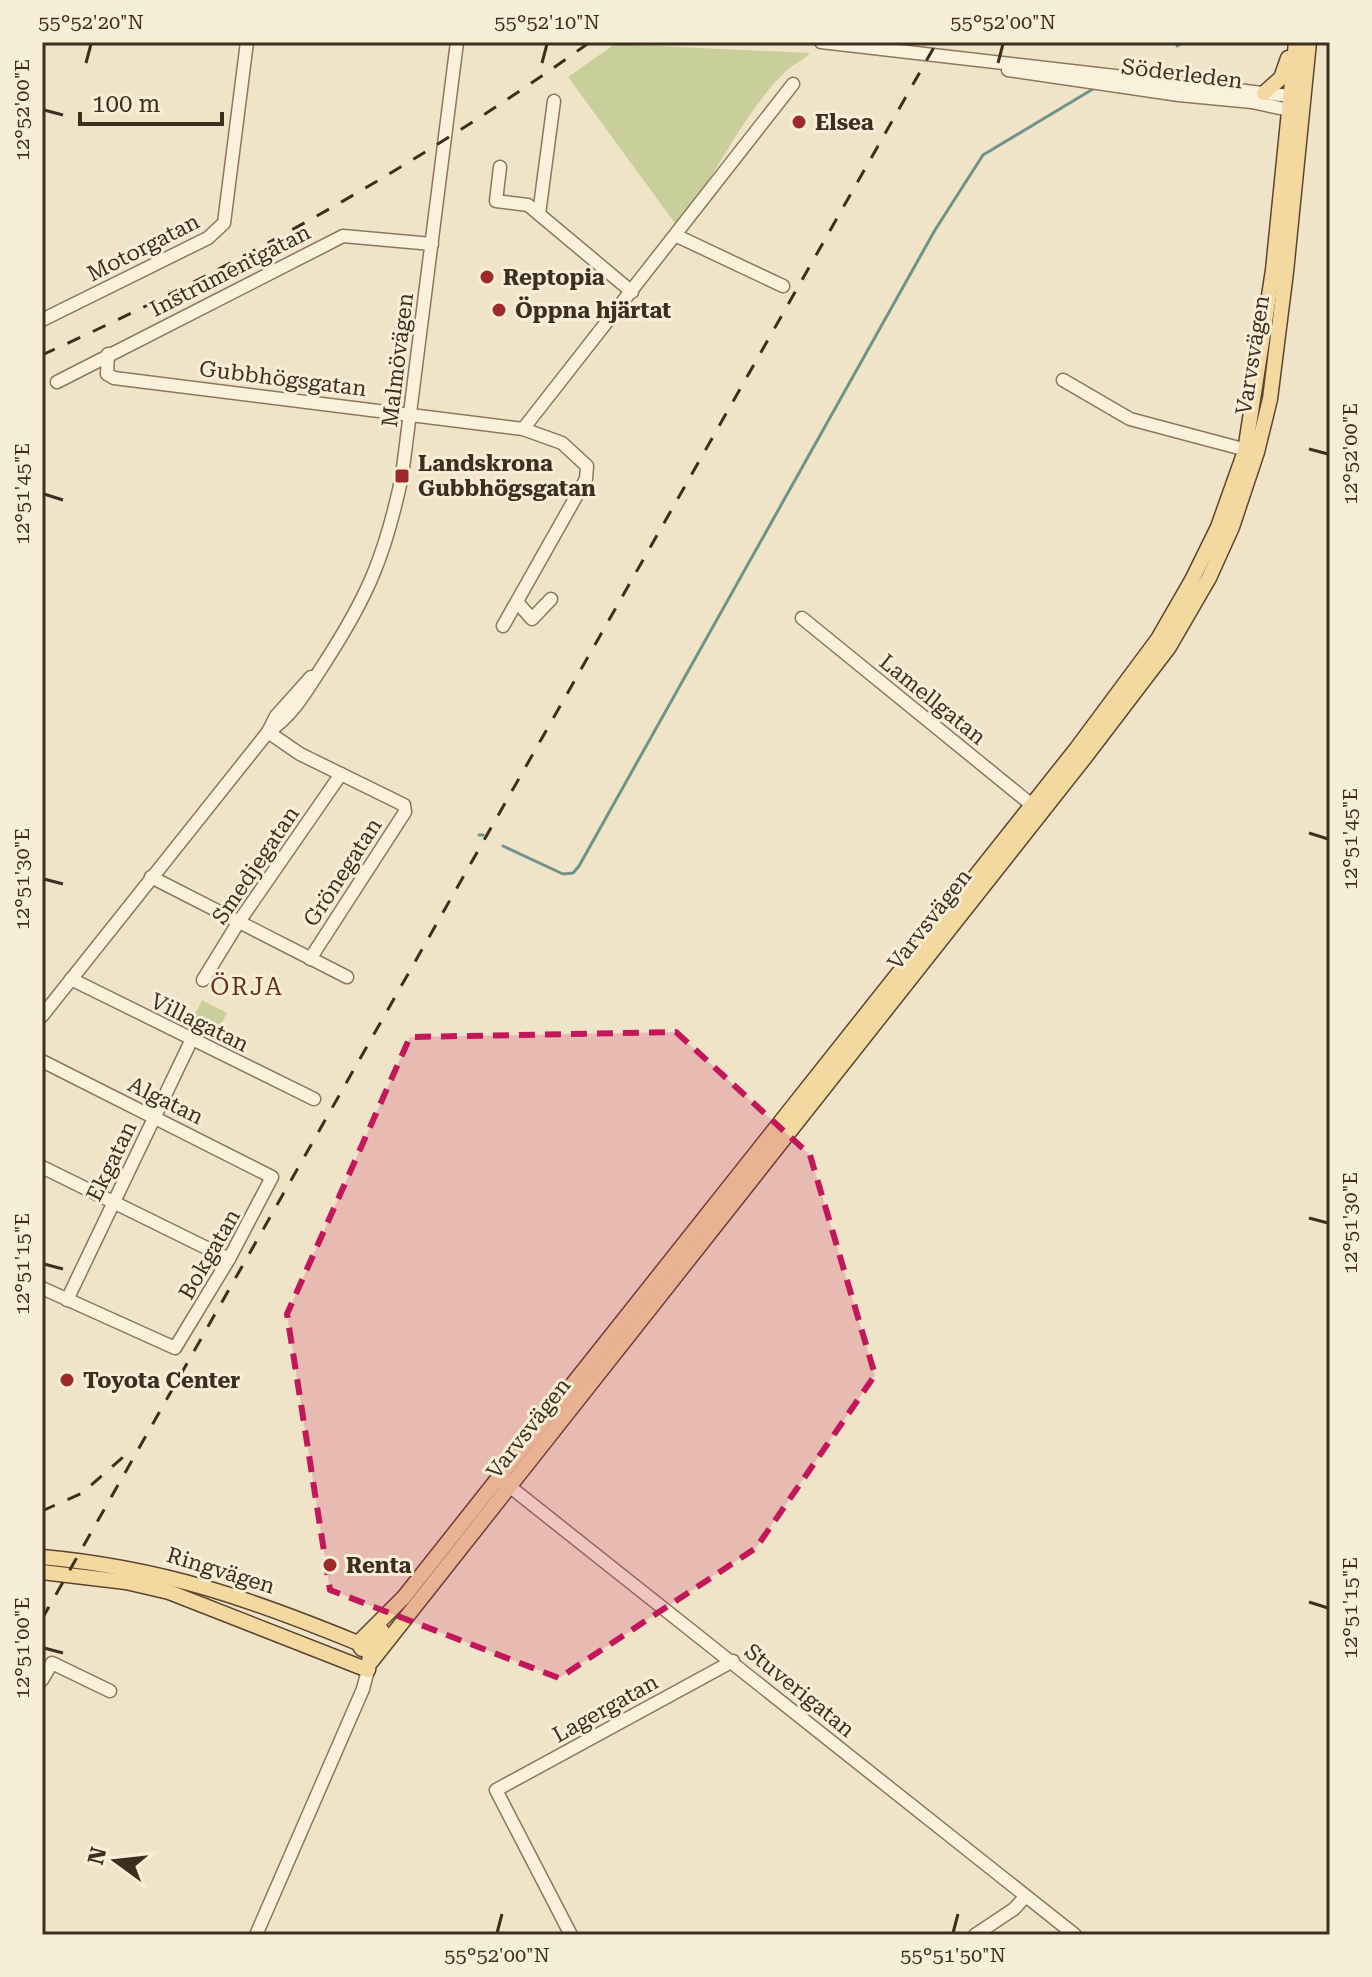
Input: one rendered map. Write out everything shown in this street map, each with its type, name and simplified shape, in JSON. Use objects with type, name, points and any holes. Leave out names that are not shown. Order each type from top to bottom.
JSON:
[{"type":"main road","points":[[1264,93],[1285,71],[1293,42]]},
{"type":"main road","points":[[1293,42],[1297,104]]},
{"type":"main road","points":[[1297,104],[1309,42]]},
{"type":"main road","name":"Varvsvägen","points":[[369,1666],[504,1482],[1035,808],[1169,647],[1209,578],[1232,527],[1251,451],[1270,399],[1297,104]]},
{"type":"main road","name":"Varvsvägen","points":[[358,1643],[404,1597],[504,1482]]},
{"type":"main road","name":"Ringvägen","points":[[42,1557],[131,1568],[208,1586],[358,1643]]},
{"type":"main road","name":"Ringvägen","points":[[42,1572],[126,1582],[169,1592],[369,1666]]},
{"type":"main road","name":"Varvsvägen","points":[[369,1666],[371,1646],[404,1597]]},
{"type":"main road","points":[[358,1643],[369,1666]]},
{"type":"street","name":"Motorgatan","points":[[42,320],[208,238],[224,223],[247,42]]},
{"type":"street","name":"Malmövägen","points":[[42,1016],[268,732],[276,716],[322,667],[359,610],[377,571],[392,523],[410,414],[457,42]]},
{"type":"street","name":"Söderleden","points":[[821,42],[1264,93],[1297,104]]},
{"type":"street","name":"Söderleden","points":[[962,59],[1000,69],[1297,104]]},
{"type":"street","points":[[523,429],[793,84]]},
{"type":"street","points":[[539,214],[554,101]]},
{"type":"street","points":[[500,167],[496,201],[528,205],[632,292]]},
{"type":"street","name":"Instrumentgatan","points":[[57,382],[343,236],[432,244]]},
{"type":"street","points":[[677,236],[783,286]]},
{"type":"street","name":"Gubbhögsgatan","points":[[108,354],[107,374],[114,378],[523,429],[562,443],[587,466],[581,491],[517,602],[505,617]]},
{"type":"street","points":[[1063,380],[1130,419],[1251,451]]},
{"type":"street","points":[[517,602],[532,619],[551,599]]},
{"type":"street","name":"Lamellgatan","points":[[802,618],[1035,808]]},
{"type":"street","points":[[268,732],[300,754],[341,774]]},
{"type":"street","name":"Grönegatan","points":[[310,959],[405,812],[404,805],[341,774]]},
{"type":"street","name":"Smedjegatan","points":[[203,980],[238,923],[341,774]]},
{"type":"street","points":[[151,877],[347,977]]},
{"type":"street","name":"Villagatan","points":[[71,979],[191,1041],[314,1099]]},
{"type":"street","name":"Ekgatan","points":[[67,1300],[191,1041]]},
{"type":"street","name":"Algatan","points":[[42,1061],[272,1177]]},
{"type":"street","points":[[42,1167],[229,1259]]},
{"type":"street","name":"Bokgatan","points":[[67,1300],[175,1348],[229,1259],[272,1177]]},
{"type":"street","points":[[42,1288],[67,1300]]},
{"type":"street","name":"Stuverigatan","points":[[504,1482],[1075,1935]]},
{"type":"street","name":"Lagergatan","points":[[571,1935],[496,1790],[733,1661]]},
{"type":"street","points":[[42,1680],[52,1663],[110,1691]]},
{"type":"street","name":"Varvsvägen","points":[[256,1935],[363,1689],[369,1666]]},
{"type":"street","points":[[975,1935],[1014,1909],[1025,1897]]},
{"type":"highlighted area","points":[[676,1032],[810,1155],[875,1375],[756,1548],[559,1678],[330,1590],[287,1314],[410,1037]]},
{"type":"green space","points":[[615,44],[810,53],[785,72],[755,108],[677,226],[568,77]]},
{"type":"green space","points":[[202,1000],[227,1013],[212,1041],[188,1028]]},
{"type":"waterway","points":[[1177,46],[1184,42]]},
{"type":"waterway","points":[[503,846],[563,874],[573,873],[579,866],[935,230],[983,155],[1093,89]]},
{"type":"railway","points":[[42,355],[185,287],[324,212],[459,131],[590,42]]},
{"type":"railway","points":[[42,1619],[937,42]]},
{"type":"railway","points":[[42,1511],[82,1493],[130,1451]]},
{"type":"place","name":"Elsea","points":[[799,122]]},
{"type":"place","name":"Reptopia","points":[[487,277]]},
{"type":"place","name":"Öppna hjärtat","points":[[499,310]]},
{"type":"place","name":"Landskrona Gubbhögsgatan","points":[[402,476]]},
{"type":"place","name":"Toyota Center","points":[[67,1380]]},
{"type":"place","name":"Renta","points":[[330,1565]]},
{"type":"district","name":"ÖRJA","points":[[247,987]]}]
